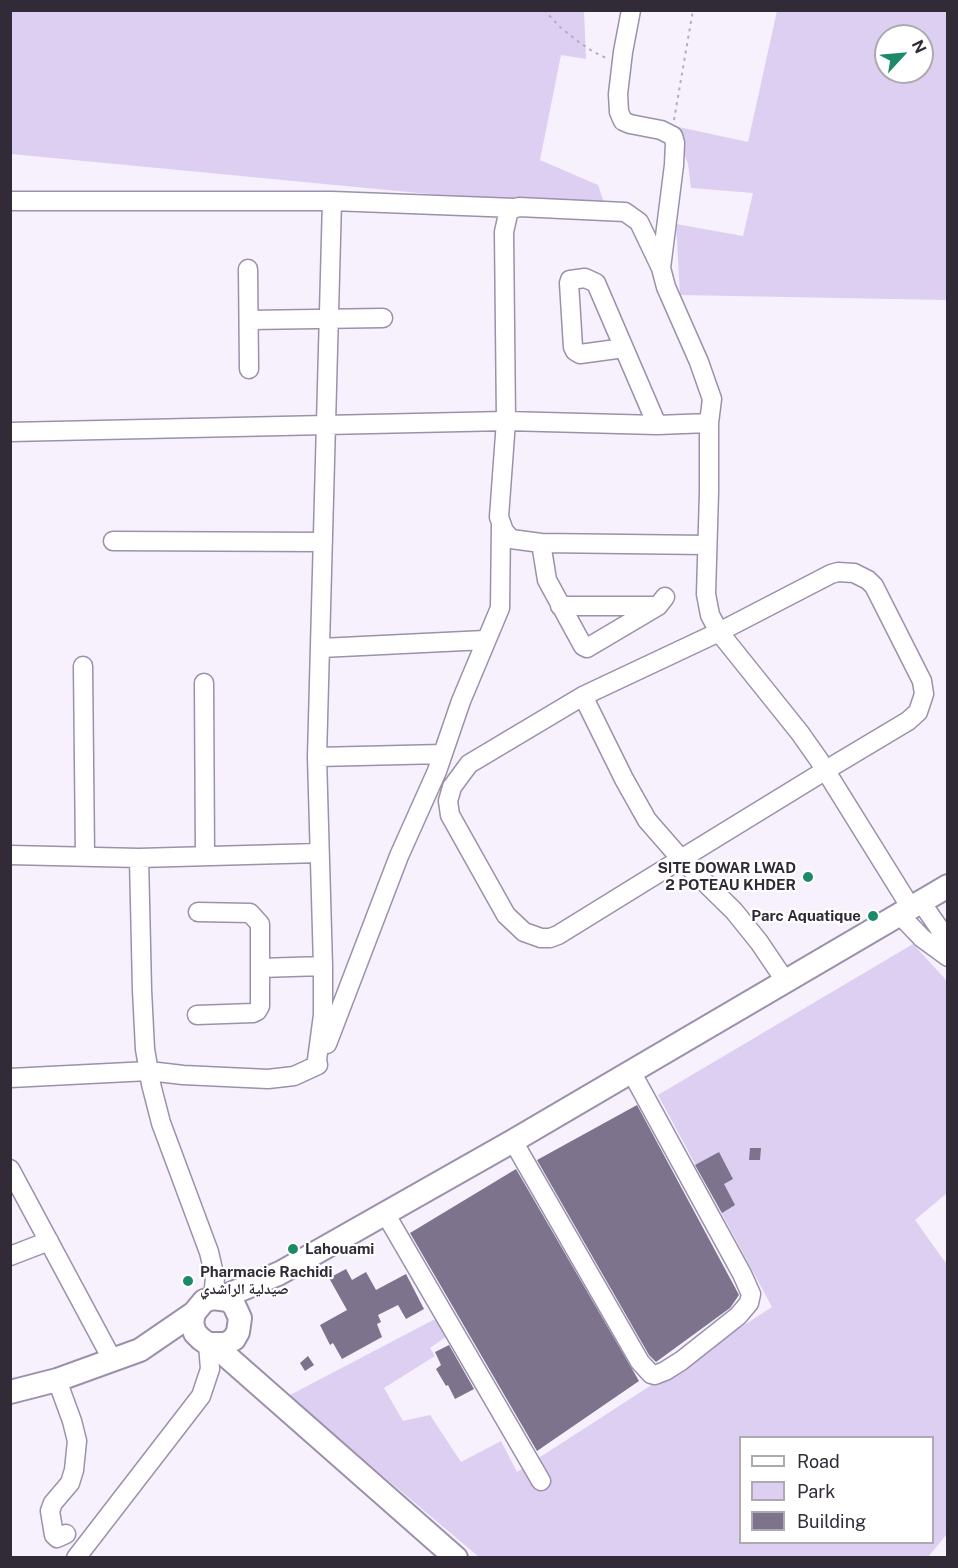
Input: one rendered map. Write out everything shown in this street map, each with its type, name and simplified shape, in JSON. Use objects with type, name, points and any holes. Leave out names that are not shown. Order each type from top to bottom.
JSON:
[{"type":"main road","points":[[10,1392],[57,1380],[140,1350],[194,1313],[204,1301],[280,1273],[632,1073],[948,886]]},
{"type":"main road","points":[[140,1350],[219,1337],[280,1273]]},
{"type":"main road","points":[[217,1298],[234,1305],[219,1337]]},
{"type":"main road","points":[[194,1313],[192,1323],[195,1333],[219,1337],[251,1378],[456,1557]]},
{"type":"street","points":[[631,10],[621,65],[619,112],[623,121],[630,124],[669,132],[675,143],[662,268]]},
{"type":"street","points":[[10,201],[332,201],[616,210],[625,212],[639,222],[662,268],[666,287],[708,384],[712,399],[709,423],[706,594],[713,624],[800,733],[825,770],[911,908],[922,938],[948,957]]},
{"type":"street","points":[[318,1065],[316,1060],[323,1015],[323,966],[317,757],[332,201]]},
{"type":"street","points":[[10,1078],[149,1071],[268,1079],[294,1076],[318,1065],[399,856],[419,815],[443,754],[485,640],[500,608],[501,524],[499,504],[506,421],[504,232],[508,214],[515,208]]},
{"type":"street","points":[[248,269],[249,369]]},
{"type":"street","points":[[249,320],[383,318]]},
{"type":"street","points":[[624,348],[657,425]]},
{"type":"street","points":[[10,432],[506,421],[657,425],[709,423]]},
{"type":"street","points":[[501,524],[512,539],[541,543],[707,545]]},
{"type":"street","points":[[113,541],[323,542]]},
{"type":"street","points":[[541,543],[547,580],[560,606],[583,646],[587,648],[661,601],[560,606]]},
{"type":"street","points":[[854,573],[862,576],[874,586],[922,681],[923,700],[913,717],[558,935],[542,938],[524,932],[506,915],[450,816],[448,801],[452,787],[469,764],[480,756],[583,696],[719,632],[831,574],[854,573]]},
{"type":"street","points":[[321,648],[485,640]]},
{"type":"street","points":[[83,666],[85,856]]},
{"type":"street","points":[[204,683],[205,856]]},
{"type":"street","points":[[583,696],[647,820],[681,859],[734,910],[786,982]]},
{"type":"street","points":[[317,757],[443,754]]},
{"type":"street","points":[[10,855],[139,858],[319,853]]},
{"type":"street","points":[[139,858],[142,990],[149,1071],[161,1123],[209,1252],[217,1298]]},
{"type":"street","points":[[911,908],[939,928],[948,946]]},
{"type":"street","points":[[197,1015],[253,1013],[260,1006],[260,924],[250,914],[198,912]]},
{"type":"street","points":[[260,968],[323,966]]},
{"type":"street","points":[[513,1141],[640,1362],[651,1374],[655,1375],[665,1371],[738,1316],[749,1303],[751,1294],[732,1254],[632,1073]]},
{"type":"street","points":[[10,1169],[113,1361]]},
{"type":"street","points":[[385,1213],[541,1481]]},
{"type":"street","points":[[12,1252],[49,1240]]},
{"type":"street","points":[[76,1557],[201,1396],[219,1337]]},
{"type":"street","points":[[57,1380],[77,1441],[74,1470],[70,1483],[53,1503],[50,1511],[54,1535],[57,1538],[66,1534]]},
{"type":"path","points":[[544,10],[560,27],[592,51],[621,65]]},
{"type":"path","points":[[673,136],[693,10]]},
{"type":"green space","points":[[10,11],[584,11],[586,59],[561,55],[540,160],[598,185],[607,211],[11,154]]},
{"type":"green space","points":[[777,11],[947,11],[947,300],[680,295],[676,224],[743,236],[753,193],[691,188],[688,164],[674,126],[748,142]]},
{"type":"green space","points":[[913,944],[947,981],[947,1193],[915,1220],[948,1266],[947,1534],[928,1557],[479,1557],[288,1396],[439,1317],[454,1331],[430,1348],[435,1356],[384,1388],[403,1421],[430,1415],[461,1462],[501,1441],[517,1472],[772,1307],[658,1095]]},
{"type":"building","points":[[637,1105],[739,1295],[730,1308],[656,1362],[649,1355],[537,1160]]},
{"type":"building","points":[[750,1148],[761,1148],[760,1160],[749,1160]]},
{"type":"building","points":[[719,1152],[733,1179],[724,1184],[735,1205],[722,1213],[695,1165]]},
{"type":"building","points":[[516,1169],[639,1381],[537,1451],[410,1233]]},
{"type":"building","points":[[346,1269],[352,1280],[366,1272],[376,1290],[406,1274],[424,1309],[406,1319],[398,1305],[378,1315],[381,1322],[377,1324],[382,1337],[342,1359],[333,1343],[330,1345],[320,1325],[347,1310],[329,1278]]},
{"type":"building","points":[[449,1345],[474,1389],[455,1399],[436,1369],[441,1365],[435,1352]]},
{"type":"building","points":[[308,1356],[314,1365],[305,1371],[300,1363]]},
{"type":"place","name":"SITE DOWAR LWAD 2 POTEAU KHDER","points":[[808,877]]},
{"type":"place","name":"Parc Aquatique","points":[[873,916]]},
{"type":"place","name":"Lahouami","points":[[293,1249]]},
{"type":"place","name":"Pharmacie Rachidi صيدلية الراشدي","points":[[188,1281]]}]
